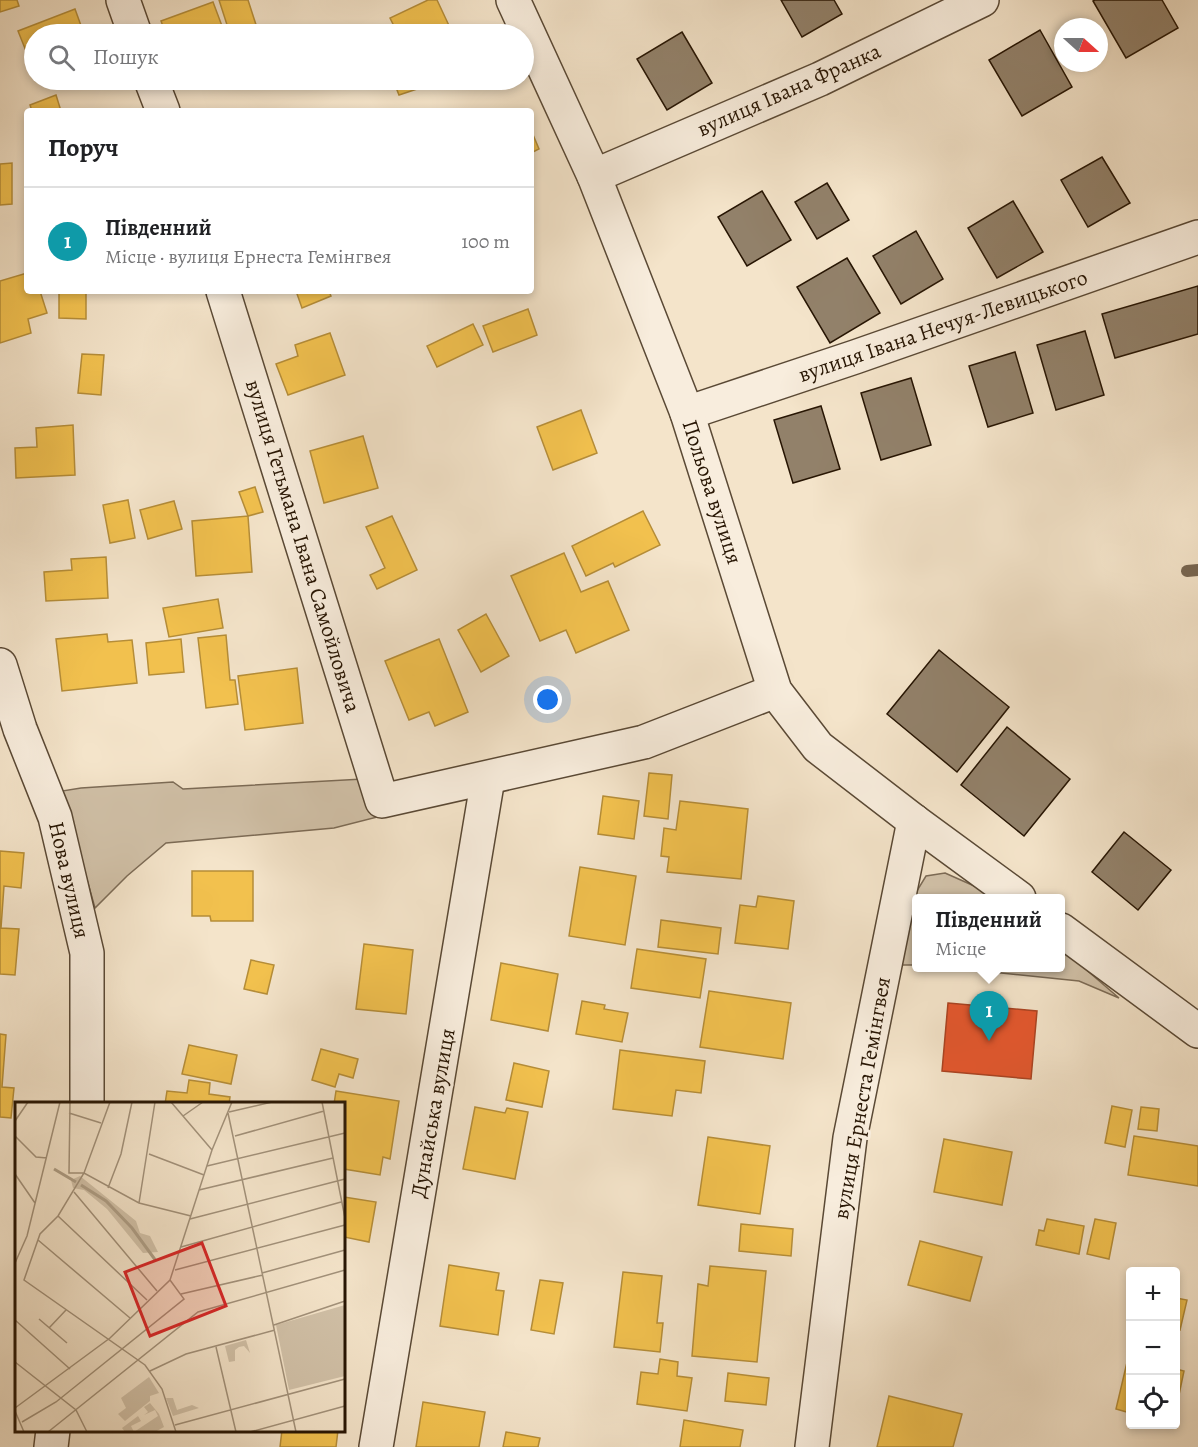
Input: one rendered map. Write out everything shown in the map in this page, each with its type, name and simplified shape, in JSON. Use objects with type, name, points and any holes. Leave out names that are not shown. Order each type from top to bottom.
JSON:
[{"type":"street","points":[[123,0],[131,24]]},
{"type":"street","name":"Польова вулиця","points":[[513,0],[524,24]]},
{"type":"street","name":"вулиця Івана Франка","points":[[594,176],[820,79],[982,0]]},
{"type":"street","name":"Польова вулиця","points":[[534,46],[594,176],[687,413],[775,691],[818,747],[1013,894]]},
{"type":"street","points":[[155,90],[162,108]]},
{"type":"street","name":"вулиця Івана Нечуя-Левицького","points":[[687,413],[1198,237]]},
{"type":"street","name":"вулиця Гетьмана Івана Самойловича","points":[[224,294],[382,801],[488,778]]},
{"type":"street","name":"Нова вулиця","points":[[0,665],[20,729],[55,817],[87,953],[87,1102]]},
{"type":"street","points":[[488,778],[644,742],[775,691]]},
{"type":"street","name":"Дунайська вулиця","points":[[376,1447],[488,778]]},
{"type":"street","name":"вулиця Ернеста Гемінгвея","points":[[812,1447],[850,1138],[914,821]]},
{"type":"street","points":[[1065,933],[1198,1031]]},
{"type":"street","points":[[51,1447],[52,1432]]},
{"type":"shaded area","points":[[363,779],[401,811],[334,828],[166,843],[127,876],[95,908],[62,791],[173,782],[183,789]]},
{"type":"shaded area","points":[[945,873],[991,894],[915,894],[926,876]]},
{"type":"shaded area","points":[[912,906],[912,965],[897,965]]},
{"type":"shaded area","points":[[1065,951],[1119,998],[1079,981],[992,972],[1065,972]]},
{"type":"building: Житло","points":[[0,0],[17,0],[19,6],[0,12]]},
{"type":"building: Житло","points":[[219,0],[248,0],[256,24],[227,24]]},
{"type":"building: Житло","points":[[428,0],[437,0],[448,24],[393,24],[390,18]]},
{"type":"building: Житло","points":[[213,2],[221,24],[162,24],[161,21]]},
{"type":"building: Житло","points":[[75,9],[80,24],[36,24]]},
{"type":"building: Житло","points":[[24,29],[24,46],[18,31]]},
{"type":"building: Житло","points":[[397,90],[414,90],[399,95]]},
{"type":"building: Житло","points":[[56,95],[60,108],[31,108],[30,105]]},
{"type":"building: Житло","points":[[534,137],[539,149],[534,152]]},
{"type":"building: Житло","points":[[12,163],[12,204],[0,205],[0,164]]},
{"type":"building: Житло","points":[[24,274],[24,294],[41,294],[47,313],[28,319],[31,333],[0,343],[0,281]]},
{"type":"building: Житло","points":[[59,294],[86,294],[86,319],[59,318]]},
{"type":"building: Житло","points":[[297,294],[330,294],[331,296],[302,308]]},
{"type":"building: Житло","points":[[528,309],[537,335],[493,352],[483,326]]},
{"type":"building: Житло","points":[[473,324],[483,345],[437,367],[427,346]]},
{"type":"building: Житло","points":[[330,333],[345,375],[288,395],[276,364],[298,356],[295,345]]},
{"type":"building: Житло","points":[[82,354],[104,355],[101,395],[78,393]]},
{"type":"building: Житло","points":[[581,410],[597,453],[553,470],[537,427]]},
{"type":"building: Житло","points":[[73,425],[75,475],[16,478],[15,448],[37,447],[36,428]]},
{"type":"building: Житло","points":[[363,436],[378,488],[324,503],[310,451]]},
{"type":"building: Житло","points":[[255,487],[263,512],[248,516],[239,492]]},
{"type":"building: Житло","points":[[128,500],[135,538],[110,543],[103,505]]},
{"type":"building: Житло","points":[[174,501],[182,529],[148,539],[140,510]]},
{"type":"building: Житло","points":[[643,511],[660,545],[615,567],[613,563],[586,576],[572,546]]},
{"type":"building: Житло","points":[[248,516],[252,572],[196,576],[192,521]]},
{"type":"building: Житло","points":[[392,516],[417,570],[377,589],[370,575],[385,568],[366,527]]},
{"type":"building: Житло","points":[[564,553],[581,592],[608,581],[629,630],[576,653],[566,630],[540,641],[511,576]]},
{"type":"building: Житло","points":[[106,557],[108,598],[46,601],[44,572],[72,570],[71,559]]},
{"type":"building: Житло","points":[[218,599],[223,628],[169,637],[163,608]]},
{"type":"building: Житло","points":[[486,614],[509,656],[481,672],[458,630]]},
{"type":"building: Житло","points":[[107,634],[108,642],[132,640],[137,683],[62,691],[56,639]]},
{"type":"building: Житло","points":[[226,635],[230,680],[235,680],[238,704],[206,708],[198,638]]},
{"type":"building: Житло","points":[[181,639],[184,672],[149,675],[146,643]]},
{"type":"building: Житло","points":[[439,639],[468,712],[435,726],[429,712],[409,720],[385,661]]},
{"type":"building: Житло","points":[[297,668],[303,723],[245,730],[238,676]]},
{"type":"building: Житло","points":[[649,773],[672,775],[668,819],[644,816]]},
{"type":"building: Житло","points":[[603,796],[639,801],[634,839],[598,834]]},
{"type":"building: Житло","points":[[680,801],[748,809],[741,879],[667,872],[669,857],[661,856],[664,828],[676,830]]},
{"type":"building: Житло","points":[[0,851],[24,853],[21,888],[4,886],[1,928],[19,929],[15,975],[0,974]]},
{"type":"building: Житло","points":[[580,867],[636,876],[625,945],[569,936]]},
{"type":"building: Житло","points":[[192,871],[253,871],[253,921],[211,921],[210,916],[192,916]]},
{"type":"building: Житло","points":[[758,896],[794,901],[788,949],[735,943],[740,905],[756,907]]},
{"type":"building: Житло","points":[[661,920],[721,928],[718,954],[658,947]]},
{"type":"building: Житло","points":[[364,944],[413,950],[406,1014],[356,1009]]},
{"type":"building: Житло","points":[[637,949],[706,959],[700,998],[631,988]]},
{"type":"building: Житло","points":[[251,960],[274,965],[267,994],[244,989]]},
{"type":"building: Житло","points":[[501,963],[558,974],[548,1031],[491,1020]]},
{"type":"building: Житло","points":[[709,991],[791,1003],[783,1059],[700,1047]]},
{"type":"building: Житло","points":[[582,1001],[605,1005],[604,1009],[628,1013],[622,1042],[576,1034]]},
{"type":"building: Житло","points":[[0,1034],[6,1035],[2,1087],[14,1088],[11,1118],[0,1117]]},
{"type":"building: Житло","points":[[189,1045],[237,1055],[231,1084],[182,1074]]},
{"type":"building: Житло","points":[[321,1049],[358,1059],[353,1078],[339,1074],[335,1087],[312,1080]]},
{"type":"building: Житло","points":[[620,1050],[705,1061],[701,1093],[676,1090],[672,1116],[613,1109]]},
{"type":"building: Житло","points":[[514,1063],[549,1071],[542,1107],[506,1100]]},
{"type":"building: Житло","points":[[189,1080],[210,1083],[209,1094],[230,1097],[229,1102],[165,1102],[167,1091],[187,1093]]},
{"type":"building: Житло","points":[[336,1091],[399,1101],[390,1159],[383,1157],[380,1175],[345,1169],[345,1102],[334,1102]]},
{"type":"building: Житло","points":[[1112,1106],[1132,1110],[1125,1147],[1105,1143]]},
{"type":"building: Житло","points":[[475,1107],[505,1113],[507,1108],[528,1112],[515,1179],[463,1169]]},
{"type":"building: Житло","points":[[1141,1107],[1159,1109],[1157,1131],[1138,1129]]},
{"type":"building: Житло","points":[[1134,1136],[1198,1146],[1198,1186],[1128,1175]]},
{"type":"building: Житло","points":[[708,1137],[770,1146],[760,1214],[698,1205]]},
{"type":"building: Житло","points":[[944,1139],[1012,1152],[1002,1205],[934,1192]]},
{"type":"building: Житло","points":[[345,1197],[376,1202],[369,1242],[345,1237]]},
{"type":"building: Житло","points":[[1047,1219],[1084,1226],[1079,1254],[1036,1245],[1039,1230],[1044,1231]]},
{"type":"building: Житло","points":[[1095,1219],[1116,1223],[1109,1259],[1087,1254]]},
{"type":"building: Житло","points":[[741,1224],[793,1229],[791,1256],[739,1251]]},
{"type":"building: Житло","points":[[920,1241],[982,1257],[970,1301],[908,1285]]},
{"type":"building: Житло","points":[[449,1265],[499,1273],[496,1290],[504,1291],[498,1335],[440,1326]]},
{"type":"building: Житло","points":[[710,1266],[766,1271],[757,1362],[692,1356],[698,1284],[708,1286]]},
{"type":"building: Житло","points":[[623,1272],[662,1276],[657,1323],[663,1323],[660,1352],[614,1347]]},
{"type":"building: Житло","points":[[540,1280],[563,1283],[554,1334],[531,1330]]},
{"type":"building: Житло","points":[[1180,1299],[1187,1300],[1180,1330]]},
{"type":"building: Житло","points":[[660,1359],[678,1362],[677,1376],[692,1378],[687,1411],[637,1404],[641,1372],[658,1374]]},
{"type":"building: Житло","points":[[1126,1366],[1126,1412],[1116,1409]]},
{"type":"building: Житло","points":[[1180,1370],[1184,1371],[1180,1390]]},
{"type":"building: Житло","points":[[728,1373],[769,1378],[766,1405],[725,1401]]},
{"type":"building: Житло","points":[[889,1396],[962,1414],[953,1447],[877,1447]]},
{"type":"building: Житло","points":[[423,1402],[485,1412],[479,1447],[416,1447]]},
{"type":"building: Житло","points":[[684,1420],[743,1430],[740,1447],[680,1447]]},
{"type":"building: Житло","points":[[282,1432],[338,1432],[336,1447],[280,1447]]},
{"type":"building: Житло","points":[[506,1432],[540,1438],[538,1447],[503,1447]]},
{"type":"building: Торгівля","points":[[948,1003],[1037,1011],[1031,1079],[942,1071]]},
{"type":"building: Інше","points":[[781,0],[834,0],[842,14],[802,37]]},
{"type":"building: Інше","points":[[1162,0],[1178,28],[1126,58],[1108,27],[1108,18],[1103,18],[1093,1]]},
{"type":"building: Інше","points":[[1040,30],[1054,55],[1054,72],[1064,72],[1072,87],[1022,116],[989,60]]},
{"type":"building: Інше","points":[[682,32],[712,83],[667,110],[637,59]]},
{"type":"building: Інше","points":[[1102,157],[1130,203],[1088,227],[1061,180]]},
{"type":"building: Інше","points":[[827,183],[849,220],[817,239],[795,202]]},
{"type":"building: Інше","points":[[762,191],[791,240],[747,266],[718,217]]},
{"type":"building: Інше","points":[[1013,201],[1043,252],[997,278],[968,228]]},
{"type":"building: Інше","points":[[916,231],[943,279],[901,304],[873,256]]},
{"type":"building: Інше","points":[[847,258],[880,313],[830,343],[797,287]]},
{"type":"building: Інше","points":[[1198,286],[1198,334],[1115,358],[1102,314]]},
{"type":"building: Інше","points":[[1085,331],[1104,395],[1056,410],[1037,345]]},
{"type":"building: Інше","points":[[1015,352],[1033,413],[988,427],[969,366]]},
{"type":"building: Інше","points":[[911,378],[931,445],[881,460],[861,393]]},
{"type":"building: Інше","points":[[821,406],[840,469],[793,483],[774,420]]},
{"type":"building: Інше","points":[[939,650],[1009,707],[957,772],[887,714]]},
{"type":"building: Інше","points":[[1007,727],[1070,779],[1024,836],[961,785]]},
{"type":"building: Інше","points":[[1124,832],[1171,870],[1138,910],[1092,872]]},
{"type":"waterway","points":[[1187,571],[1198,570]]},
{"type":"place","name":"Південний","points":[[989,1041]]}]
